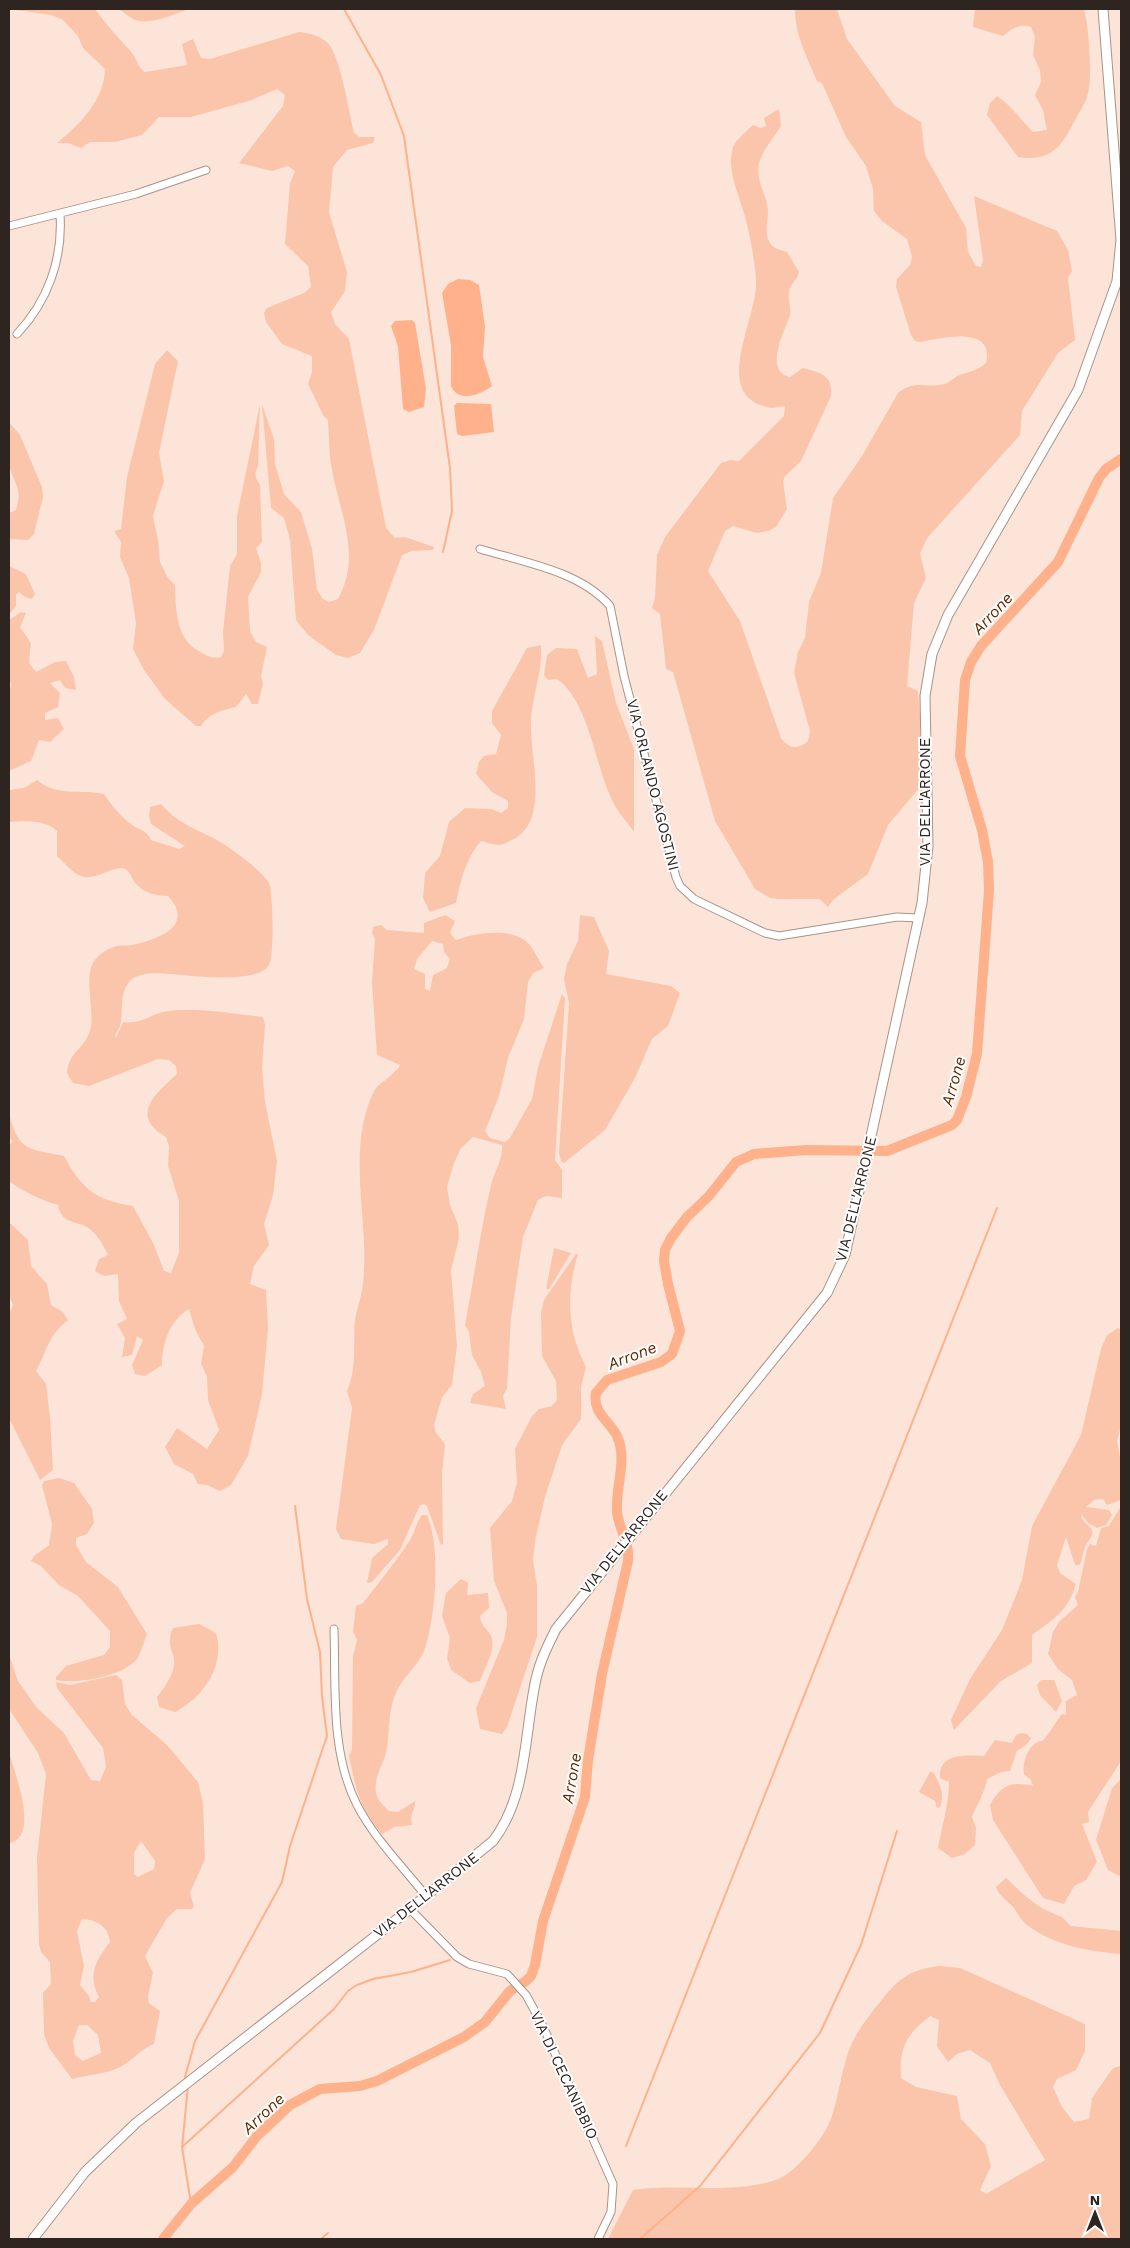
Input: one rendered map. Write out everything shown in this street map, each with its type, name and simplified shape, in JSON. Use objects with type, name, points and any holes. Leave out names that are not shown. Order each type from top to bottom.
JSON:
[{"type":"street","name":"VIA DELL'ARRONE","points":[[33,2239],[91,2166],[128,2130],[410,1909],[484,1849],[501,1830],[515,1801],[536,1679],[545,1652],[567,1613],[827,1293],[845,1255],[918,918],[928,846],[924,704],[926,679],[932,654],[948,615],[1078,390],[1117,281],[1121,240],[1103,9]]},
{"type":"street","points":[[9,226],[29,219],[60,214],[136,194],[206,170]]},
{"type":"street","points":[[17,334],[33,315],[52,282],[61,224],[60,214]]},
{"type":"street","name":"VIA ORLANDO AGOSTINI","points":[[480,549],[579,582],[603,598],[610,606],[624,676],[676,877],[686,893],[765,933],[779,936],[897,916],[918,918]]},
{"type":"street","points":[[334,1629],[338,1729],[345,1773],[356,1803],[367,1822],[426,1896]]},
{"type":"street","name":"VIA DI CECANIBBIO","points":[[410,1909],[460,1959],[505,1973],[514,1980],[526,1995],[542,2024],[611,2178],[614,2190],[613,2206],[598,2239]]},
{"type":"shaded area","points":[[9,9],[95,9],[132,53],[145,72],[187,65],[182,44],[193,39],[201,58],[210,59],[299,32],[320,37],[330,46],[334,53],[354,133],[360,137],[375,137],[373,143],[347,150],[333,167],[329,212],[347,272],[345,291],[331,312],[335,324],[349,339],[386,528],[395,538],[405,537],[434,547],[433,550],[412,551],[402,555],[374,630],[360,653],[348,658],[336,655],[308,635],[296,620],[290,540],[284,518],[271,508],[262,404],[274,439],[275,464],[284,494],[301,512],[312,549],[317,590],[323,599],[329,602],[338,599],[345,583],[349,551],[344,519],[331,464],[328,420],[323,415],[308,384],[312,372],[312,356],[282,344],[266,322],[264,313],[267,308],[304,293],[311,287],[308,266],[285,244],[290,183],[295,171],[288,166],[272,171],[239,163],[283,106],[285,95],[277,89],[252,100],[191,117],[159,117],[142,135],[115,142],[90,142],[81,148],[68,143],[57,143],[89,111],[104,81],[105,69],[83,48],[78,36],[62,19],[51,15]]},
{"type":"shaded area","points":[[119,9],[189,9],[163,18],[142,21],[133,19]]},
{"type":"shaded area","points":[[795,9],[837,9],[847,39],[895,106],[921,122],[925,155],[966,228],[968,252],[976,266],[981,267],[983,260],[974,196],[1057,231],[1068,250],[1072,271],[1068,278],[1075,340],[1058,353],[1022,411],[1020,435],[928,537],[920,553],[926,578],[914,603],[907,686],[918,691],[920,787],[888,825],[868,874],[834,899],[828,907],[820,899],[770,898],[755,889],[715,821],[673,672],[666,669],[660,614],[652,608],[655,598],[657,555],[665,537],[721,463],[730,460],[739,461],[784,416],[785,406],[770,408],[756,403],[745,394],[740,381],[739,365],[755,295],[756,282],[745,215],[732,173],[732,151],[737,140],[753,125],[760,128],[766,126],[764,118],[779,109],[781,126],[766,148],[758,170],[768,212],[768,239],[773,247],[787,252],[799,272],[790,289],[790,315],[778,349],[778,367],[782,373],[790,377],[803,368],[820,374],[828,379],[831,389],[831,396],[801,461],[785,476],[783,481],[787,509],[776,527],[757,533],[733,526],[725,531],[708,571],[740,621],[781,738],[790,746],[801,746],[808,741],[810,731],[794,673],[798,652],[805,638],[809,602],[821,573],[833,498],[862,456],[898,393],[910,386],[946,383],[957,376],[976,370],[986,363],[987,351],[983,343],[975,339],[953,337],[920,342],[915,341],[911,335],[896,287],[897,279],[910,265],[912,257],[907,239],[882,221],[874,211],[873,189],[866,166],[846,137],[822,83],[817,81],[799,37]]},
{"type":"shaded area","points":[[975,9],[1084,9],[1090,53],[1090,79],[1087,97],[1064,139],[1059,146],[1046,155],[1029,158],[1018,157],[987,115],[990,103],[997,96],[1012,108],[1033,132],[1047,130],[1043,110],[1035,95],[1041,82],[1040,70],[1033,55],[1035,37],[1031,27],[1019,26],[1003,36],[973,27]]},
{"type":"shaded area","points":[[458,279],[470,280],[479,285],[485,327],[483,357],[492,386],[470,396],[459,394],[451,386],[451,345],[442,293],[448,284]]},
{"type":"shaded area","points":[[412,320],[415,323],[426,389],[424,407],[409,412],[403,409],[398,346],[391,326],[395,321]]},
{"type":"shaded area","points":[[167,350],[178,361],[159,453],[164,481],[153,516],[160,562],[168,578],[175,585],[178,622],[181,631],[191,645],[212,657],[221,657],[224,651],[223,631],[230,566],[237,554],[237,516],[260,404],[256,478],[260,485],[262,542],[256,548],[261,563],[261,572],[248,597],[250,631],[256,642],[267,647],[261,676],[263,684],[258,704],[252,704],[246,694],[236,707],[212,715],[201,726],[196,726],[165,699],[144,670],[133,649],[136,623],[129,578],[120,557],[121,542],[114,531],[121,529],[127,477],[155,364]]},
{"type":"shaded area","points":[[457,403],[491,404],[494,432],[462,436],[457,434],[454,406]]},
{"type":"shaded area","points":[[9,422],[20,435],[42,487],[43,497],[34,534],[28,540],[9,539],[9,513],[16,510],[19,496],[8,460]]},
{"type":"shaded area","points":[[9,566],[26,574],[35,594],[32,599],[25,597],[19,592],[16,595],[16,606],[9,615]]},
{"type":"shaded area","points":[[21,612],[26,613],[20,627],[31,643],[29,663],[36,672],[55,662],[66,661],[74,677],[76,690],[65,688],[60,680],[50,683],[60,693],[58,707],[45,713],[45,720],[58,718],[64,729],[50,742],[39,740],[31,761],[9,771],[9,693],[11,685],[9,676],[9,620]]},
{"type":"shaded area","points":[[595,636],[602,641],[616,703],[634,749],[634,832],[616,808],[607,790],[585,719],[577,703],[557,679],[548,680],[544,675],[547,655],[556,648],[577,649],[588,678],[597,674]]},
{"type":"shaded area","points":[[541,645],[531,721],[536,787],[535,805],[531,820],[523,832],[504,844],[497,845],[481,841],[467,863],[456,903],[430,912],[423,898],[425,873],[440,856],[449,822],[465,808],[491,809],[501,813],[508,808],[508,801],[492,792],[476,774],[479,762],[484,756],[496,754],[501,735],[492,723],[492,711],[527,648]]},
{"type":"shaded area","points":[[37,780],[53,789],[61,791],[104,794],[124,818],[145,833],[151,840],[179,849],[185,846],[151,824],[149,816],[150,807],[161,804],[179,820],[215,839],[242,857],[262,874],[270,885],[273,932],[269,965],[262,971],[238,977],[155,973],[136,977],[132,979],[125,990],[120,1026],[115,1036],[116,1038],[123,1022],[135,1022],[162,1012],[180,1010],[204,1010],[263,1017],[265,1025],[262,1068],[265,1102],[277,1161],[273,1195],[264,1224],[269,1245],[254,1266],[250,1284],[266,1290],[268,1329],[262,1394],[248,1456],[231,1485],[220,1491],[207,1485],[198,1484],[193,1474],[174,1464],[165,1447],[177,1428],[207,1449],[219,1430],[208,1400],[207,1376],[201,1364],[204,1346],[195,1329],[189,1309],[177,1319],[168,1333],[162,1365],[145,1376],[135,1374],[132,1365],[143,1340],[137,1336],[132,1355],[122,1357],[125,1338],[117,1324],[127,1319],[119,1301],[118,1274],[104,1276],[95,1271],[99,1259],[108,1255],[101,1242],[87,1227],[64,1217],[58,1205],[33,1195],[9,1181],[9,1146],[12,1142],[9,1135],[9,1113],[17,1135],[27,1147],[64,1156],[77,1177],[91,1191],[109,1200],[133,1206],[154,1245],[164,1271],[171,1273],[179,1253],[179,1201],[168,1166],[169,1146],[166,1137],[155,1129],[149,1121],[147,1113],[154,1097],[177,1074],[176,1066],[169,1060],[158,1059],[89,1086],[73,1083],[67,1073],[71,1059],[89,1034],[91,1027],[89,982],[95,960],[111,948],[142,943],[170,930],[176,923],[178,916],[176,907],[168,896],[143,890],[134,882],[129,872],[125,869],[116,869],[93,877],[78,875],[57,856],[57,831],[52,827],[47,824],[34,822],[9,822],[9,790],[24,788]]},
{"type":"shaded area","points":[[445,915],[455,921],[450,933],[456,940],[484,933],[514,935],[530,945],[544,968],[533,973],[528,982],[524,1019],[508,1058],[499,1096],[485,1131],[490,1138],[505,1142],[510,1138],[532,1099],[538,1067],[562,994],[565,998],[555,1160],[562,1170],[562,1198],[546,1196],[538,1200],[523,1237],[511,1318],[507,1388],[503,1396],[506,1409],[470,1403],[473,1394],[485,1386],[481,1372],[472,1355],[469,1332],[465,1325],[487,1201],[492,1180],[500,1160],[502,1145],[473,1137],[461,1148],[454,1163],[447,1187],[450,1205],[458,1224],[459,1238],[451,1270],[457,1346],[452,1385],[442,1397],[434,1425],[436,1433],[445,1444],[442,1474],[443,1544],[441,1545],[427,1506],[424,1504],[420,1505],[400,1550],[372,1582],[367,1583],[372,1558],[388,1544],[388,1539],[374,1544],[341,1539],[336,1529],[352,1408],[347,1391],[352,1374],[355,1320],[363,1283],[364,1235],[360,1186],[361,1137],[365,1114],[374,1091],[400,1065],[377,1055],[372,982],[375,939],[372,933],[373,927],[381,925],[387,930],[424,933],[424,923]],"holes":[[[432,941],[443,944],[444,952],[450,959],[447,968],[433,975],[430,991],[425,989],[425,974],[414,969],[417,959]]]},
{"type":"shaded area","points":[[580,915],[594,917],[609,951],[606,974],[671,986],[680,993],[668,1026],[652,1039],[635,1078],[605,1130],[564,1163],[561,1161],[559,1153],[569,1003],[564,979],[567,964],[578,941]]},
{"type":"shaded area","points":[[9,1222],[28,1240],[31,1266],[47,1284],[51,1305],[63,1312],[68,1320],[52,1338],[36,1371],[46,1384],[53,1470],[40,1480],[9,1418],[9,1314],[13,1305],[9,1296]]},
{"type":"shaded area","points":[[554,1248],[571,1253],[549,1289],[546,1289]]},
{"type":"shaded area","points":[[576,1254],[578,1254],[572,1283],[570,1312],[575,1339],[586,1367],[581,1387],[581,1419],[562,1445],[545,1497],[535,1541],[533,1560],[537,1586],[537,1637],[507,1727],[502,1734],[480,1729],[476,1708],[504,1640],[507,1624],[507,1613],[494,1581],[490,1528],[512,1501],[517,1483],[515,1449],[532,1416],[539,1409],[552,1406],[557,1400],[556,1381],[542,1356],[541,1313],[544,1300]]},
{"type":"shaded area","points":[[1118,1328],[1121,1330],[1121,1426],[1117,1441],[1121,1462],[1121,1500],[1107,1505],[1103,1499],[1094,1500],[1086,1507],[1109,1510],[1112,1515],[1106,1525],[1097,1528],[1088,1523],[1082,1515],[1081,1518],[1093,1533],[1085,1547],[1080,1565],[1075,1565],[1066,1537],[1057,1565],[1060,1573],[1076,1584],[1069,1601],[1059,1614],[1032,1635],[1032,1663],[1001,1681],[954,1730],[951,1720],[970,1679],[1002,1630],[1022,1580],[1032,1526],[1081,1435],[1101,1349],[1107,1335]]},
{"type":"shaded area","points":[[59,1478],[74,1483],[92,1509],[94,1523],[87,1534],[76,1538],[76,1545],[86,1562],[118,1587],[147,1634],[137,1659],[121,1670],[99,1678],[75,1681],[56,1680],[56,1677],[66,1666],[104,1655],[110,1647],[110,1631],[78,1596],[59,1585],[41,1566],[31,1561],[34,1556],[49,1545],[52,1524],[42,1485],[44,1481]]},
{"type":"shaded area","points":[[1121,1506],[1121,1761],[1088,1812],[1089,1822],[1082,1824],[1097,1862],[1086,1880],[1074,1886],[1064,1904],[1043,1898],[993,1820],[990,1805],[998,1793],[1007,1786],[1019,1784],[1033,1786],[1031,1780],[1024,1774],[1027,1753],[1033,1745],[1045,1738],[1062,1714],[1066,1715],[1066,1701],[1077,1695],[1072,1680],[1058,1669],[1048,1654],[1053,1632],[1059,1622],[1078,1605],[1075,1597],[1078,1592],[1087,1549],[1090,1544],[1096,1546],[1101,1528],[1109,1526]]},
{"type":"shaded area","points":[[422,1515],[427,1515],[434,1545],[435,1583],[432,1621],[424,1651],[400,1685],[393,1700],[386,1754],[376,1783],[378,1798],[389,1811],[398,1812],[415,1801],[415,1804],[411,1818],[412,1825],[394,1827],[382,1834],[368,1815],[359,1798],[349,1756],[352,1750],[353,1656],[357,1640],[353,1631],[356,1606],[363,1603],[399,1556],[412,1537]]},
{"type":"shaded area","points":[[461,1579],[468,1583],[467,1595],[488,1593],[489,1608],[480,1616],[483,1626],[491,1636],[491,1653],[480,1681],[470,1683],[451,1670],[447,1658],[450,1638],[442,1616],[446,1593]]},
{"type":"shaded area","points":[[199,1624],[216,1633],[218,1657],[210,1679],[195,1698],[175,1712],[159,1707],[157,1697],[170,1678],[174,1666],[170,1645],[173,1628]]},
{"type":"shaded area","points":[[9,1654],[18,1681],[37,1708],[64,1733],[91,1780],[100,1781],[106,1767],[103,1748],[57,1688],[56,1682],[70,1685],[116,1675],[122,1680],[125,1704],[132,1715],[167,1745],[198,1782],[203,1803],[205,1859],[190,1893],[194,1907],[191,1909],[177,1909],[167,1918],[145,1956],[153,1973],[148,1996],[149,2003],[160,2011],[154,2044],[122,2066],[109,2071],[72,2079],[49,2048],[44,2034],[43,1993],[51,1984],[50,1962],[41,1952],[39,1944],[37,1858],[46,1774],[38,1753],[9,1709]],"holes":[[[141,1841],[155,1861],[154,1869],[138,1877],[134,1874],[134,1853]],[[82,1919],[97,1922],[109,1936],[110,1942],[95,1968],[94,1982],[99,1997],[95,2002],[91,2002],[89,1996],[80,1985],[84,1966],[77,1931]],[[79,2025],[87,2025],[98,2035],[101,2053],[83,2061],[75,2055],[73,2041]]]},
{"type":"shaded area","points":[[1041,1680],[1054,1680],[1062,1701],[1056,1712],[1040,1695],[1037,1685]]},
{"type":"shaded area","points":[[1027,1734],[1031,1738],[1027,1744],[1017,1751],[1010,1771],[1001,1772],[987,1779],[972,1817],[976,1828],[975,1845],[965,1854],[952,1858],[938,1848],[949,1790],[949,1782],[940,1778],[944,1764],[954,1757],[984,1756],[995,1740],[1012,1743],[1016,1735]]},
{"type":"shaded area","points":[[9,1752],[20,1788],[24,1817],[23,1829],[18,1838],[9,1843]]},
{"type":"shaded area","points":[[930,1772],[933,1772],[936,1776],[942,1793],[940,1807],[937,1808],[935,1801],[919,1792]]},
{"type":"shaded area","points":[[1121,1779],[1121,1877],[1108,1870],[1096,1840],[1112,1788]]},
{"type":"shaded area","points":[[1006,1878],[1024,1895],[1043,1909],[1062,1917],[1071,1926],[1121,1931],[1121,1954],[1060,1943],[1027,1925],[997,1890],[996,1887]]},
{"type":"shaded area","points":[[939,1966],[960,1968],[1085,2024],[1085,2051],[1076,2070],[1057,2079],[1053,2087],[1062,2107],[1074,2122],[1089,2119],[1092,2098],[1113,2068],[1121,2066],[1121,2239],[608,2239],[633,2190],[741,2187],[776,2180],[792,2170],[816,2145],[831,2119],[848,2053],[854,2039],[870,2014],[886,1994],[905,1977]],"holes":[[[930,2016],[939,2020],[937,2046],[948,2062],[957,2054],[970,2050],[990,2063],[1000,2085],[1045,2160],[986,2194],[980,2190],[991,2166],[985,2144],[961,2119],[957,2096],[916,2087],[901,2078],[901,2058],[906,2042],[915,2029]]]},
{"type":"waterway","points":[[344,9],[381,75],[404,136],[450,468],[452,511],[443,552]]},
{"type":"waterway","name":"Arrone","points":[[163,2239],[191,2204],[233,2167],[257,2136],[290,2105],[320,2089],[360,2086],[377,2081],[464,2037],[485,2022],[510,1991],[531,1976],[535,1965],[543,1921],[585,1797],[588,1760],[602,1674],[628,1561],[626,1542],[617,1512],[621,1464],[620,1445],[614,1431],[599,1411],[595,1400],[596,1393],[607,1380],[661,1362],[672,1354],[680,1331],[668,1284],[664,1261],[665,1250],[671,1238],[687,1217],[709,1196],[736,1162],[754,1154],[806,1150],[887,1151],[952,1125],[957,1120],[966,1097],[977,1054],[989,890],[988,862],[982,830],[960,756],[965,680],[971,662],[981,646],[1058,562],[1099,478],[1106,469],[1121,459]]},
{"type":"waterway","points":[[626,2146],[997,1208]]},
{"type":"waterway","points":[[185,2077],[195,2041],[282,1882],[290,1846],[327,1736],[322,1697],[320,1652],[307,1599],[295,1506]]},
{"type":"waterway","points":[[640,2239],[700,2186],[820,2033],[861,1945],[897,1831]]},
{"type":"waterway","points":[[182,2147],[334,2009],[348,1991],[357,1985],[373,1979],[411,1972],[450,1960]]},
{"type":"waterway","points":[[188,2086],[182,2147],[191,2204]]},
{"type":"waterway","points":[[321,2239],[328,2233]]}]
